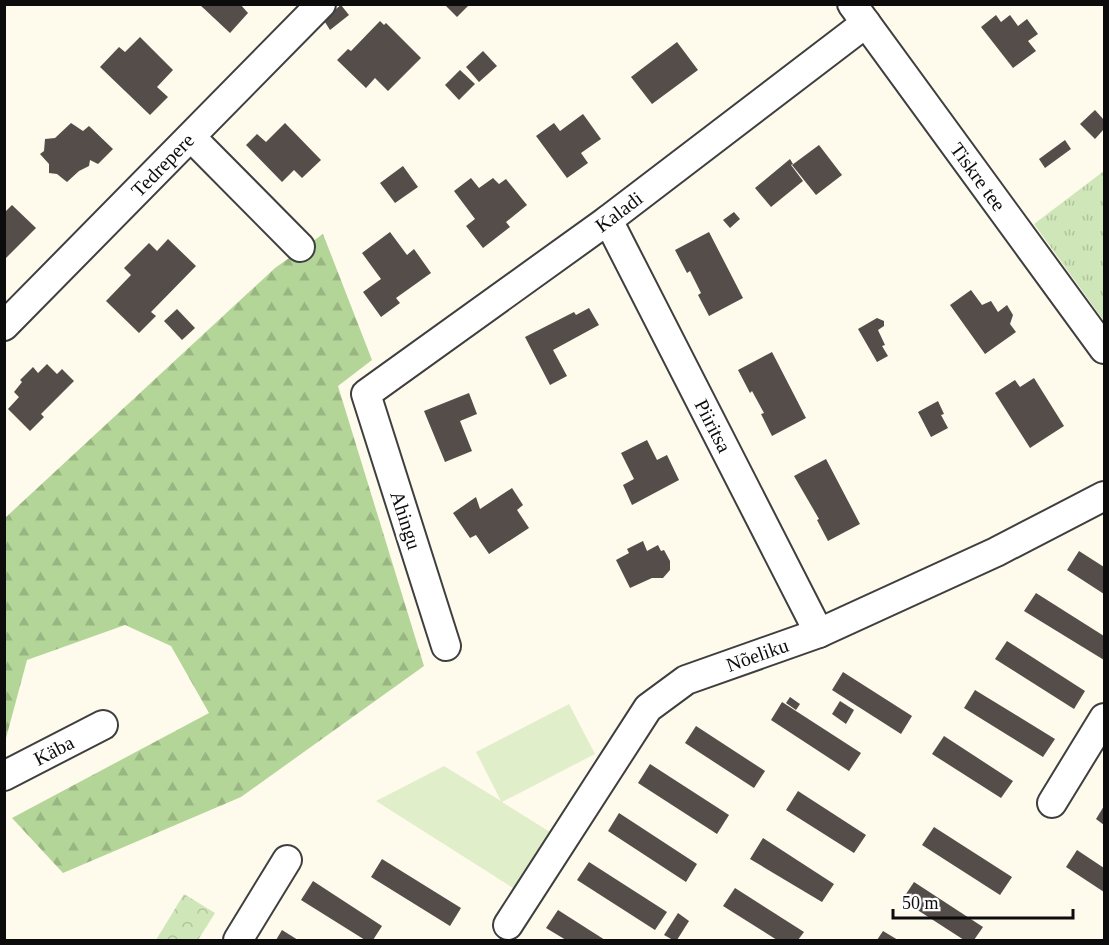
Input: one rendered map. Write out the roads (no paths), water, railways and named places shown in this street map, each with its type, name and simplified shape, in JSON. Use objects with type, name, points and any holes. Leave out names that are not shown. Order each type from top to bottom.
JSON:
[{"type":"street","name":"Tedrepere","points":[[4,326],[321,4]]},
{"type":"street","name":"Kaladi","points":[[366,394],[608,220],[859,14]]},
{"type":"street","name":"Tiskre tee","points":[[859,14],[1104,349]]},
{"type":"street","points":[[191,137],[300,247]]},
{"type":"street","name":"Piiritsa","points":[[608,220],[819,633]]},
{"type":"street","name":"Ahingu","points":[[366,394],[446,645]]},
{"type":"street","name":"Nõeliku","points":[[508,925],[648,708],[686,680],[819,633],[996,552],[1104,496]]},
{"type":"street","points":[[1052,803],[1104,718]]},
{"type":"street","name":"Käba","points":[[4,776],[103,725]]},
{"type":"street","points":[[238,940],[287,860]]}]
